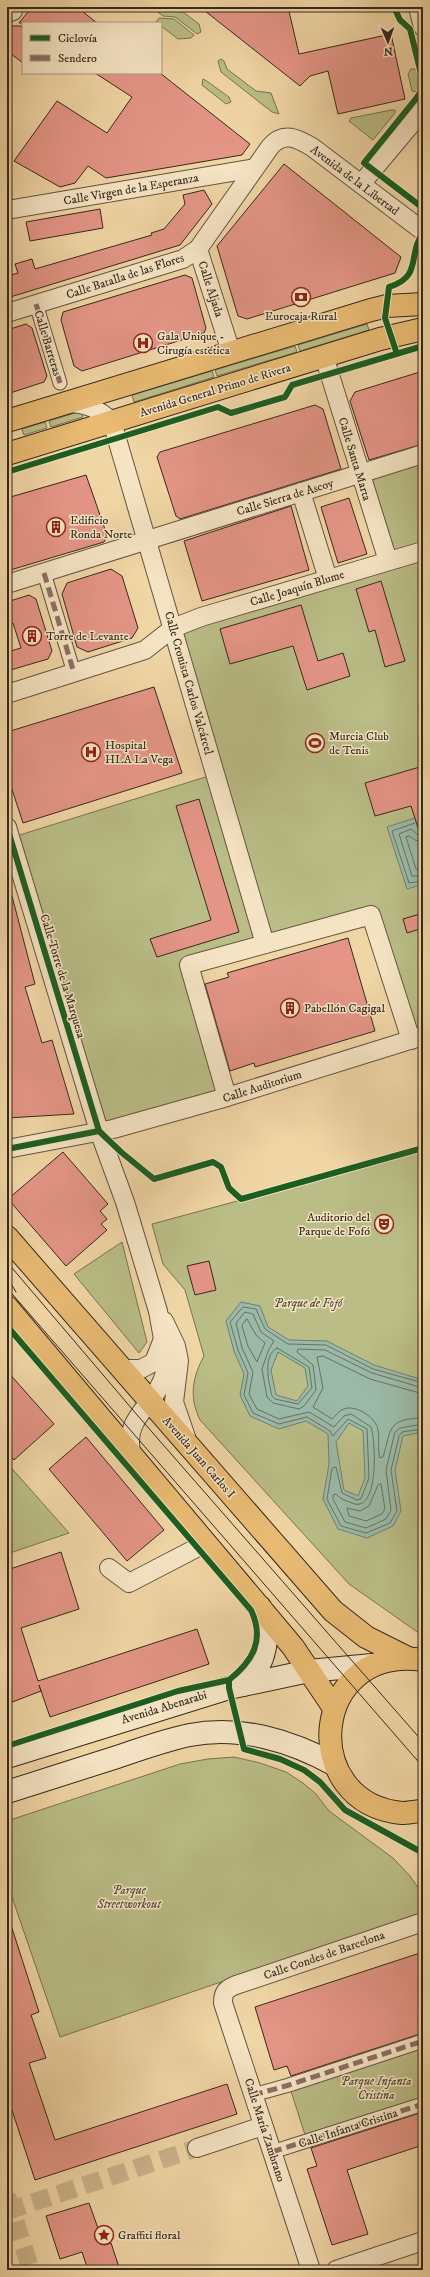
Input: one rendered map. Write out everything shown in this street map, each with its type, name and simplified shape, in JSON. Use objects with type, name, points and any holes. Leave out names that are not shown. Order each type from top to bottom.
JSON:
[{"type":"main road","points":[[7,421],[371,310],[387,306],[423,304]]},
{"type":"main road","name":"Avenida General Primo de Rivera","points":[[7,454],[380,339],[423,329]]},
{"type":"main road","name":"Avenida Juan Carlos I","points":[[7,1237],[333,1611],[366,1637],[415,1659]]},
{"type":"main road","points":[[7,1307],[293,1647],[334,1708]]},
{"type":"main road","points":[[243,1685],[256,1672],[264,1654],[265,1622],[260,1607]]},
{"type":"main road","points":[[415,1659],[372,1665],[351,1681],[334,1708],[329,1733],[335,1765],[349,1787],[360,1797],[376,1806],[413,1812],[423,1828]]},
{"type":"main road","name":"Avenida Abenarabi","points":[[11,1757],[134,1716],[243,1685],[309,1671],[372,1665]]},
{"type":"main road","points":[[7,1792],[174,1738],[208,1733],[240,1734],[285,1742],[310,1751],[335,1765]]},
{"type":"street","points":[[418,7],[423,27]]},
{"type":"street","points":[[361,184],[423,110]]},
{"type":"street","name":"Avenida de la Libertad","points":[[284,137],[296,138],[312,147],[423,231]]},
{"type":"street","name":"Calle Batalla de las Flores","points":[[7,313],[183,259],[198,249],[255,168],[275,142],[284,137]]},
{"type":"street","name":"Calle Virgen de la Esperanza","points":[[7,210],[255,168]]},
{"type":"street","name":"Calle Aljada","points":[[198,249],[231,352]]},
{"type":"street","name":"Calle Barreras","points":[[36,304],[60,383]]},
{"type":"street","name":"Calle Santa Marta","points":[[324,356],[388,561]]},
{"type":"street","points":[[65,404],[91,406],[112,422]]},
{"type":"street","name":"Calle Cronista Carlos Valcárcel","points":[[112,422],[265,944]]},
{"type":"street","name":"Calle Sierra de Ascoy","points":[[7,584],[423,454]]},
{"type":"street","points":[[302,492],[328,579]]},
{"type":"street","name":"Calle Joaquín Blume","points":[[7,694],[145,650],[172,628],[201,617],[423,551]]},
{"type":"street","points":[[44,573],[74,673]]},
{"type":"street","name":"Calle Torre de la Marquesa","points":[[8,832],[99,1131],[125,1202],[158,1312],[166,1361],[165,1374],[157,1391],[130,1431],[129,1446],[132,1457]]},
{"type":"street","points":[[227,1097],[189,965],[371,915],[417,1038]]},
{"type":"street","name":"Calle Auditorium","points":[[7,1149],[28,1147],[99,1131],[227,1097],[417,1038]]},
{"type":"street","name":"Calle Torre de la Marquesa","points":[[158,1312],[176,1346],[179,1361],[174,1402],[180,1425],[191,1448]]},
{"type":"street","points":[[122,1369],[132,1370],[147,1367],[157,1357],[163,1339]]},
{"type":"street","points":[[109,1568],[129,1583],[206,1543]]},
{"type":"street","name":"Calle Condes de Barcelona","points":[[225,1990],[423,1922]]},
{"type":"street","name":"Calle María Zambrano","points":[[225,1990],[223,2003],[311,2270]]},
{"type":"street","points":[[253,2095],[289,2085],[423,2041]]},
{"type":"street","name":"Calle Infanta Cristina","points":[[272,2152],[423,2104]]},
{"type":"street","points":[[197,2148],[264,2126]]},
{"type":"street","points":[[336,2270],[423,2241]]},
{"type":"green space","points":[[155,7],[179,9],[199,24],[201,32],[197,34],[175,17],[163,16],[155,10]]},
{"type":"green space","points":[[159,18],[174,19],[194,35],[191,38],[178,39],[162,27],[162,22],[156,22]]},
{"type":"green space","points":[[221,59],[224,61],[227,69],[256,91],[271,93],[279,114],[272,112],[221,72],[218,61]]},
{"type":"green space","points":[[411,69],[416,69],[419,71],[422,84],[417,92],[412,91],[408,74]]},
{"type":"green space","points":[[203,79],[229,97],[231,102],[226,104],[202,85]]},
{"type":"green space","points":[[395,110],[395,113],[373,140],[349,121],[351,118]]},
{"type":"green space","points":[[367,324],[369,330],[300,351],[298,345]]},
{"type":"green space","points":[[295,346],[297,352],[217,376],[215,370]]},
{"type":"green space","points":[[212,371],[214,377],[134,402],[132,395]]},
{"type":"green space","points":[[81,411],[83,417],[51,427],[49,421]]},
{"type":"green space","points":[[45,422],[47,428],[24,435],[22,429]]},
{"type":"green space","points":[[423,454],[423,1039],[417,1038],[371,915],[189,966],[227,1097],[108,1129],[105,1118],[93,1109],[10,838],[215,774],[173,628],[387,561],[360,474]]},
{"type":"green space","name":"Parque de Fofó","points":[[423,1151],[423,1636],[349,1584],[200,1420],[194,1403],[193,1388],[197,1372],[204,1356],[185,1290],[163,1264],[152,1224]]},
{"type":"green space","points":[[122,1242],[147,1342],[139,1353],[74,1274]]},
{"type":"green space","points":[[7,1463],[69,1533],[7,1554]]},
{"type":"green space","name":"Parque Streetworkout","points":[[234,1757],[260,1763],[286,1772],[303,1783],[316,1794],[329,1811],[393,1858],[410,1876],[423,1895],[423,1913],[60,2037],[12,1897],[7,1899],[7,1821],[180,1764],[208,1759]]},
{"type":"green space","name":"Parque Infanta Cristina","points":[[423,2041],[423,2104],[307,2141],[289,2085]]},
{"type":"water","points":[[418,817],[423,832],[423,884],[407,889],[387,827]]},
{"type":"water","points":[[241,1302],[260,1306],[268,1327],[289,1340],[327,1341],[374,1365],[423,1380],[423,1432],[403,1436],[395,1470],[401,1511],[393,1526],[367,1538],[338,1529],[323,1499],[329,1464],[328,1434],[306,1421],[279,1429],[250,1416],[240,1395],[244,1374],[234,1351],[226,1321]],"holes":[[[278,1352],[305,1368],[308,1386],[297,1401],[276,1395],[271,1370]],[[349,1423],[363,1431],[365,1478],[358,1496],[344,1490],[336,1442]]]},
{"type":"building","points":[[32,7],[77,7],[96,22],[22,22],[19,23]]},
{"type":"building","points":[[200,7],[288,7],[299,54],[391,34],[405,99],[338,114],[328,71],[310,76],[300,86]]},
{"type":"building","points":[[7,26],[22,26],[22,62],[7,51]]},
{"type":"building","points":[[97,74],[161,74],[250,144],[242,155],[106,178],[88,166],[75,183],[60,187],[14,161],[57,101],[107,133],[132,97]]},
{"type":"building","points":[[284,164],[401,257],[395,273],[247,319],[238,316],[217,246]]},
{"type":"building","points":[[204,190],[212,204],[180,245],[7,298],[7,276],[18,273],[15,264],[32,259],[35,269],[152,235],[151,233],[164,229],[185,204],[183,195]]},
{"type":"building","points":[[100,209],[103,228],[30,241],[26,222]]},
{"type":"building","points":[[185,275],[192,278],[206,328],[204,333],[82,371],[74,366],[61,320],[63,312]]},
{"type":"building","points":[[26,324],[32,328],[47,376],[44,382],[7,394],[7,330]]},
{"type":"building","points":[[423,371],[423,444],[369,460],[350,401],[355,392]]},
{"type":"building","points":[[315,405],[323,409],[341,469],[180,519],[176,516],[157,457],[160,452]]},
{"type":"building","name":"Edificio Ronda Norte","points":[[86,475],[107,535],[104,542],[7,571],[7,498]]},
{"type":"building","points":[[349,498],[367,554],[338,563],[321,507]]},
{"type":"building","points":[[291,506],[309,570],[202,601],[184,541]]},
{"type":"building","points":[[111,569],[122,576],[138,628],[132,638],[88,652],[77,647],[62,594],[67,583]]},
{"type":"building","points":[[381,581],[405,661],[385,667],[375,630],[369,632],[356,589]]},
{"type":"building","name":"Torre de Levante","points":[[29,595],[36,599],[52,651],[48,659],[7,671],[7,652],[21,648],[13,623],[7,625],[7,602]]},
{"type":"building","points":[[301,605],[318,661],[343,653],[350,676],[307,690],[293,646],[230,664],[220,629]]},
{"type":"building","name":"Hospital HLA La Vega","points":[[154,687],[182,773],[23,823],[7,774],[7,732]]},
{"type":"building","points":[[423,766],[423,833],[420,834],[411,806],[375,816],[365,783]]},
{"type":"building","points":[[199,799],[239,932],[157,957],[150,939],[211,920],[176,806]]},
{"type":"building","points":[[7,896],[12,896],[35,984],[25,987],[42,1043],[52,1040],[74,1114],[7,1118]]},
{"type":"building","points":[[423,913],[423,928],[407,933],[403,919]]},
{"type":"building","name":"Pabellón Cagigal","points":[[348,938],[375,1031],[255,1067],[254,1063],[230,1071],[205,984],[229,977],[227,973]]},
{"type":"building","points":[[63,1152],[108,1204],[100,1211],[107,1219],[101,1224],[107,1230],[66,1266],[8,1199]]},
{"type":"building","points":[[209,1261],[216,1290],[195,1295],[187,1266]]},
{"type":"building","points":[[7,1371],[54,1424],[14,1460],[7,1452]]},
{"type":"building","points":[[86,1437],[164,1530],[127,1561],[49,1469]]},
{"type":"building","points":[[61,1552],[79,1609],[21,1628],[38,1681],[197,1629],[209,1664],[50,1717],[39,1685],[41,1691],[7,1704],[7,1570]]},
{"type":"building","points":[[7,1922],[10,1922],[39,2012],[31,2015],[46,2058],[29,2063],[55,2140],[227,2084],[237,2114],[35,2180],[7,2095]]},
{"type":"building","points":[[423,1952],[423,2033],[291,2076],[287,2066],[274,2070],[255,2007]]},
{"type":"building","points":[[423,2112],[423,2145],[347,2170],[368,2234],[332,2245],[307,2169],[317,2166],[311,2148]]},
{"type":"building","points":[[89,2203],[104,2245],[111,2243],[120,2270],[88,2270],[82,2252],[60,2259],[46,2216]]},
{"type":"tunnel","points":[[7,2211],[197,2148]]},
{"type":"tunnel","points":[[7,2196],[31,2270]]},
{"type":"tram line","points":[[7,1262],[138,1416],[423,1742]]},
{"type":"tram line","points":[[7,1277],[16,1292]]},
{"type":"tram line","points":[[7,1288],[423,1767]]},
{"type":"marked path","points":[[36,304],[60,383]]},
{"type":"marked path","points":[[44,573],[74,673]]},
{"type":"marked path","points":[[253,2095],[289,2085],[423,2041]]},
{"type":"marked path","points":[[272,2152],[423,2104]]},
{"type":"cycle path","points":[[394,7],[400,20],[410,29],[423,82]]},
{"type":"cycle path","points":[[423,85],[422,90],[415,100],[364,163],[423,208]]},
{"type":"cycle path","points":[[397,354],[385,318],[389,287],[400,283],[410,271],[418,241],[423,233]]},
{"type":"cycle path","points":[[7,472],[218,407],[231,413],[285,397],[292,385],[423,346]]},
{"type":"cycle path","points":[[7,827],[99,1131]]},
{"type":"cycle path","points":[[99,1131],[121,1152],[154,1179],[213,1162],[221,1167],[229,1188],[241,1199],[423,1148]]},
{"type":"cycle path","points":[[7,1149],[99,1131]]},
{"type":"cycle path","points":[[7,1326],[251,1610],[255,1621],[257,1640],[245,1665],[229,1680],[229,1688],[244,1749],[280,1759],[304,1770],[320,1782],[345,1810],[423,1853]]},
{"type":"cycle path","points":[[7,1746],[178,1691],[229,1680]]},
{"type":"place","name":"Eurocaja Rural","points":[[301,297]]},
{"type":"place","name":"Gala Unique - Cirugía estética","points":[[143,343]]},
{"type":"place","name":"Edificio Ronda Norte","points":[[56,527]]},
{"type":"place","name":"Torre de Levante","points":[[32,636]]},
{"type":"place","name":"Murcia Club de Tenis","points":[[315,743]]},
{"type":"place","name":"Hospital HLA La Vega","points":[[91,752]]},
{"type":"place","name":"Pabellón Cagigal","points":[[290,1008]]},
{"type":"place","name":"Auditorio del Parque de Fofó","points":[[384,1224]]},
{"type":"place","name":"Graffiti floral","points":[[104,2235]]}]
